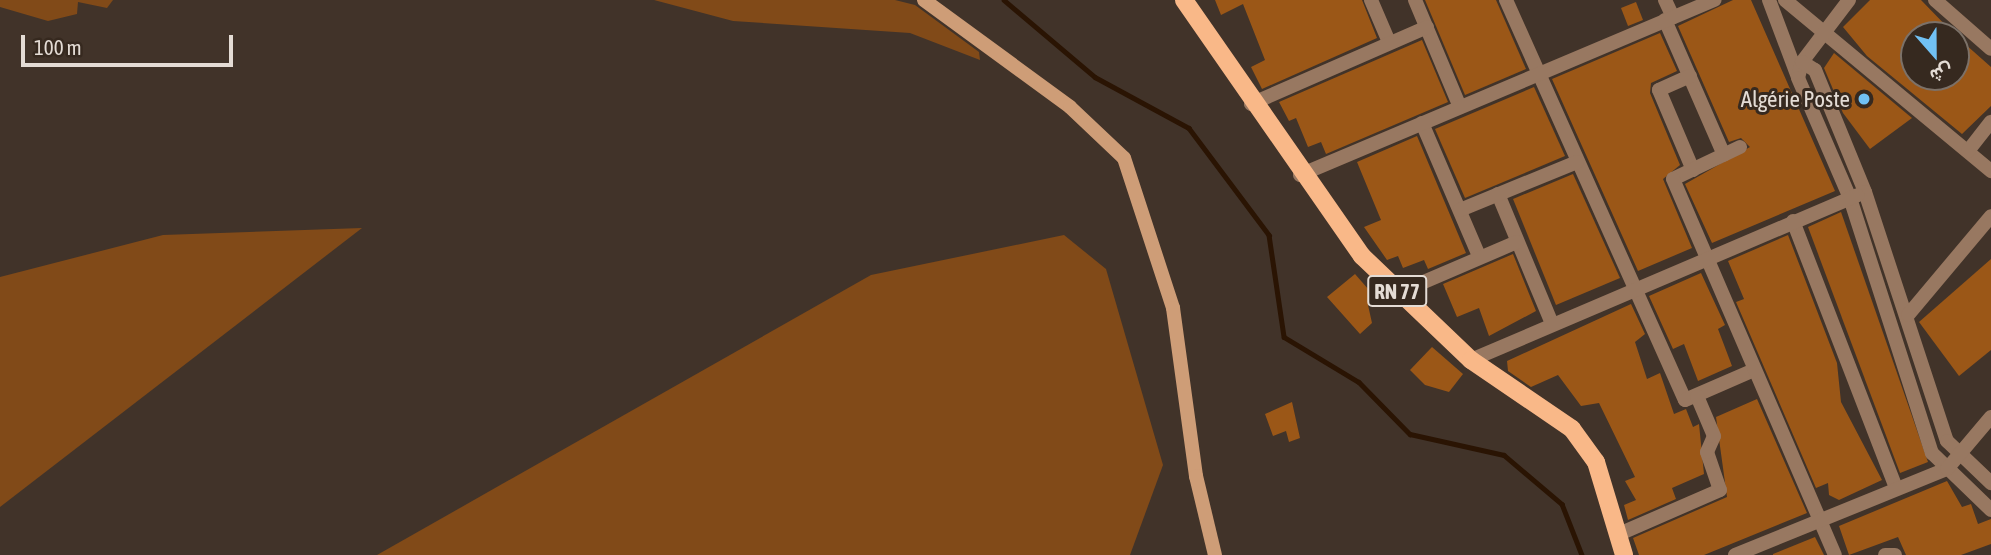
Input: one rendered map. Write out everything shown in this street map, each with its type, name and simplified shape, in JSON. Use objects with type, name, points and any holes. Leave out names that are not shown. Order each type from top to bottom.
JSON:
[{"type":"main road","points":[[924,0],[1070,107],[1124,158],[1173,308],[1196,476],[1215,555]]},
{"type":"main road","name":"RN 77","points":[[1184,0],[1300,175],[1398,292],[1471,360],[1572,429],[1597,462],[1625,555]]},
{"type":"street","points":[[1371,0],[1389,42]]},
{"type":"street","points":[[1415,0],[1460,107]]},
{"type":"street","points":[[1506,0],[1631,289],[1685,400],[1754,370]]},
{"type":"street","points":[[1665,0],[1669,19],[1690,76],[1724,155]]},
{"type":"street","points":[[1300,175],[1715,0]]},
{"type":"street","points":[[1769,0],[1798,78],[1850,198],[1932,453],[1991,510]]},
{"type":"street","points":[[1785,0],[1991,171]]},
{"type":"street","points":[[1798,78],[1802,62],[1849,0]]},
{"type":"street","points":[[1937,1],[1991,49]]},
{"type":"street","points":[[1251,104],[1427,27]]},
{"type":"street","points":[[1802,62],[1815,70],[1865,192],[1908,315],[1947,441],[1991,482]]},
{"type":"street","points":[[1690,76],[1659,90],[1693,170]]},
{"type":"street","points":[[1968,151],[1991,122]]},
{"type":"street","points":[[1422,123],[1479,256]]},
{"type":"street","points":[[1741,147],[1673,179],[1704,257],[1835,555]]},
{"type":"street","points":[[1460,210],[1577,162]]},
{"type":"street","points":[[1471,360],[1704,257],[1865,192]]},
{"type":"street","points":[[1498,194],[1552,324]]},
{"type":"street","points":[[1908,315],[1991,216]]},
{"type":"street","points":[[1793,221],[1896,488]]},
{"type":"street","points":[[1398,292],[1517,242]]},
{"type":"street","points":[[1619,534],[1720,490],[1707,452],[1714,436],[1697,396]]},
{"type":"street","points":[[1735,555],[1819,518],[1947,468],[1991,417]]},
{"type":"street","points":[[1885,555],[1895,555]]},
{"type":"shaded area","points":[[0,0],[113,0],[107,8],[78,2],[77,14],[48,21],[0,7]]},
{"type":"shaded area","points":[[654,0],[895,0],[915,5],[979,52],[980,60],[910,33],[733,21]]},
{"type":"shaded area","points":[[362,228],[0,507],[0,277],[163,235]]},
{"type":"shaded area","points":[[1064,235],[1106,269],[1163,465],[1130,555],[377,555],[871,275]]},
{"type":"building","points":[[1215,0],[1362,0],[1377,38],[1262,89],[1251,67],[1265,60],[1243,4],[1221,15]]},
{"type":"building","points":[[1425,0],[1496,0],[1526,69],[1465,95]]},
{"type":"building","points":[[1733,0],[1751,0],[1835,191],[1712,243],[1685,184],[1750,147],[1741,138],[1729,142],[1678,26]]},
{"type":"building","points":[[1870,0],[1921,0],[1941,21],[1900,21],[1900,83],[1867,56],[1843,27]]},
{"type":"building","points":[[1636,2],[1643,20],[1628,26],[1621,8]]},
{"type":"building","points":[[1660,33],[1677,71],[1651,83],[1650,93],[1680,165],[1663,179],[1692,248],[1638,271],[1552,79]]},
{"type":"building","points":[[1422,40],[1448,102],[1326,154],[1321,142],[1308,147],[1296,118],[1289,121],[1279,102]]},
{"type":"building","points":[[1970,48],[1991,67],[1991,106],[1962,134],[1910,91],[1970,91]]},
{"type":"building","name":"Algérie Poste","points":[[1834,53],[1912,118],[1870,149],[1843,113],[1824,68]]},
{"type":"building","points":[[1534,87],[1565,156],[1465,198],[1435,129]]},
{"type":"building","points":[[1417,136],[1466,253],[1428,269],[1424,260],[1403,268],[1398,256],[1387,260],[1364,227],[1381,220],[1357,162]]},
{"type":"building","points":[[1573,174],[1620,278],[1556,305],[1513,199]]},
{"type":"building","points":[[1841,212],[1928,462],[1900,473],[1808,227]]},
{"type":"building","points":[[1788,235],[1837,363],[1841,402],[1882,480],[1839,500],[1829,495],[1828,483],[1816,488],[1736,302],[1744,299],[1728,261]]},
{"type":"building","points":[[1513,254],[1536,311],[1489,336],[1479,308],[1457,317],[1443,284]]},
{"type":"building","points":[[1991,259],[1991,350],[1959,376],[1919,322]]},
{"type":"building","points":[[1701,273],[1725,325],[1718,329],[1732,366],[1698,381],[1684,344],[1673,349],[1649,296]]},
{"type":"building","points":[[1355,274],[1376,298],[1368,305],[1372,323],[1360,334],[1327,297]]},
{"type":"building","points":[[1631,304],[1645,334],[1635,342],[1647,379],[1660,373],[1674,414],[1686,409],[1693,427],[1699,424],[1704,474],[1672,488],[1676,499],[1628,520],[1624,505],[1636,500],[1625,481],[1635,477],[1599,403],[1581,406],[1558,375],[1531,387],[1508,371],[1507,361]]},
{"type":"building","points":[[1432,347],[1463,374],[1449,392],[1425,385],[1410,370]]},
{"type":"building","points":[[1757,399],[1807,513],[1704,555],[1639,555],[1633,538],[1727,497],[1716,417]]},
{"type":"building","points":[[1292,402],[1300,438],[1289,442],[1286,431],[1273,436],[1265,414]]},
{"type":"building","points":[[1947,481],[1962,507],[1971,504],[1978,524],[1991,519],[1991,544],[1961,555],[1906,555],[1898,537],[1849,555],[1839,526]]},
{"type":"building","points":[[1815,537],[1824,555],[1773,555],[1773,554]]},
{"type":"waterway","points":[[1004,0],[1095,77],[1189,128],[1269,235],[1284,337],[1359,382],[1410,434],[1504,455],[1562,504],[1582,555]]},
{"type":"place","name":"Algérie Poste","points":[[1864,99]]}]
